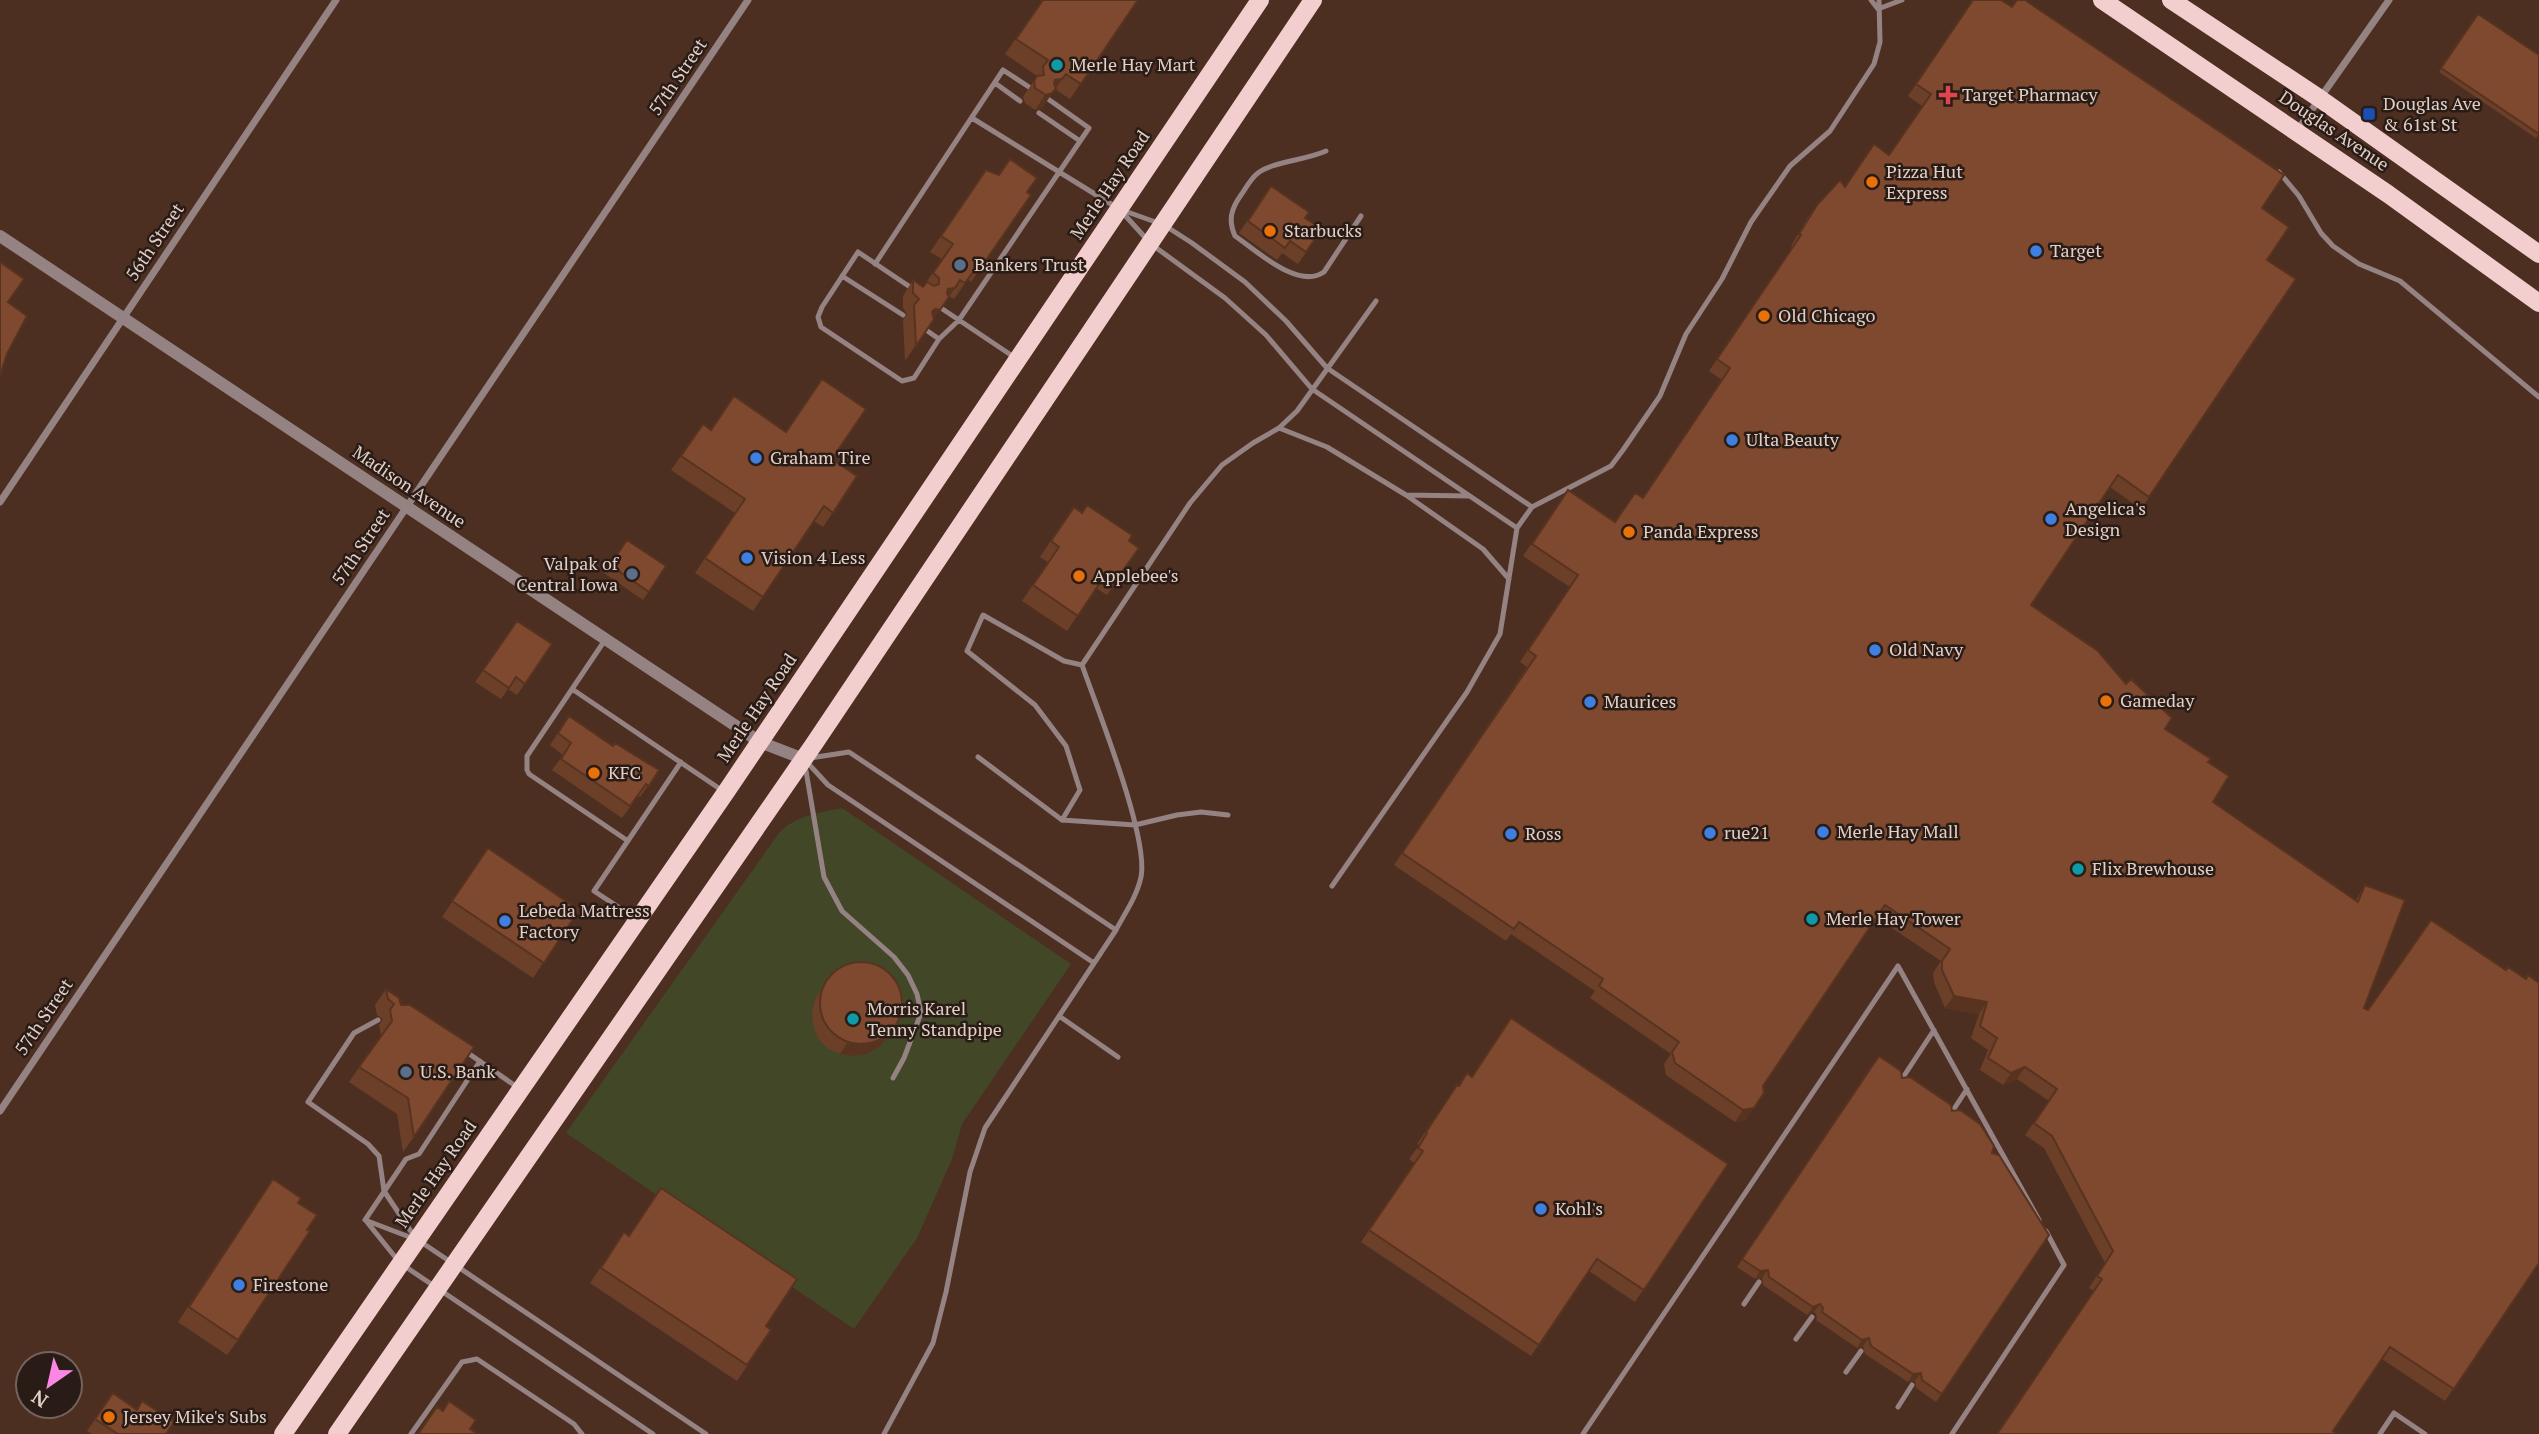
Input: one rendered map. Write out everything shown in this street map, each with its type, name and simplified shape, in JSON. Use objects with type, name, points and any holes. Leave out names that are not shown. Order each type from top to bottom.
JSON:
[{"type":"main road","name":"Merle Hay Road","points":[[283,1434],[726,792],[1260,0]]},
{"type":"main road","points":[[337,1434],[804,759],[1313,0]]},
{"type":"main road","name":"Douglas Avenue","points":[[2102,0],[2297,131],[2539,303]]},
{"type":"main road","name":"Douglas Avenue","points":[[2171,0],[2319,98],[2539,254]]},
{"type":"street","name":"56th Street","points":[[0,502],[336,0]]},
{"type":"street","name":"57th Street","points":[[0,1111],[748,0]]},
{"type":"street","points":[[2297,131],[2389,0]]},
{"type":"street","name":"Madison Avenue","points":[[0,236],[760,742],[804,759]]},
{"type":"lane","points":[[1871,0],[1878,9]]},
{"type":"lane","points":[[1332,886],[1467,692],[1500,634],[1517,528],[1532,507],[1611,466],[1623,450],[1660,396],[1686,334],[1722,279],[1751,222],[1790,166],[1830,131],[1874,64],[1880,42],[1879,0]]},
{"type":"lane","points":[[1878,9],[1902,0]]},
{"type":"lane","points":[[875,264],[1003,70],[1030,87]]},
{"type":"lane","points":[[995,83],[1020,100]]},
{"type":"lane","points":[[924,296],[858,252],[818,317],[821,327],[890,374],[902,381],[914,378],[939,339],[959,320],[1089,128],[1048,99]]},
{"type":"lane","points":[[1038,113],[1080,141]]},
{"type":"lane","points":[[972,118],[1119,209],[1164,225],[1245,282],[1286,321],[1327,368],[1532,507]]},
{"type":"lane","points":[[1326,151],[1310,158],[1265,168],[1256,174],[1233,206],[1231,214],[1235,236],[1293,275],[1306,278],[1324,272],[1361,216]]},
{"type":"lane","points":[[2271,166],[2282,174],[2293,188],[2321,233],[2333,246],[2359,264],[2400,281],[2539,397]]},
{"type":"lane","points":[[1119,209],[1151,244],[1225,298],[1266,335],[1312,389],[1517,528]]},
{"type":"lane","points":[[842,276],[903,315]]},
{"type":"lane","points":[[1082,664],[1190,503],[1222,465],[1244,448],[1279,428],[1297,411],[1376,301]]},
{"type":"lane","points":[[941,308],[1017,359]]},
{"type":"lane","points":[[926,330],[939,339]]},
{"type":"lane","points":[[1279,428],[1327,447],[1406,495],[1483,549],[1509,579]]},
{"type":"lane","points":[[1406,495],[1470,496]]},
{"type":"lane","points":[[1062,820],[1080,790],[1066,746],[1034,705],[967,651],[983,615],[1063,661],[1082,664]]},
{"type":"lane","points":[[606,639],[527,756],[527,770],[529,774],[628,841]]},
{"type":"lane","points":[[884,1434],[933,1343],[970,1172],[985,1128],[1116,930],[1133,899],[1141,876],[1142,853],[1135,825],[1082,664]]},
{"type":"lane","points":[[572,689],[726,792]]},
{"type":"lane","points":[[804,759],[849,752],[1116,930]]},
{"type":"lane","points":[[978,757],[1062,820],[1135,825],[1201,812],[1228,815]]},
{"type":"lane","points":[[804,759],[828,785],[1094,962]]},
{"type":"lane","points":[[804,759],[824,877],[842,911],[894,957],[908,975],[917,994],[921,1013],[904,1058],[893,1078]]},
{"type":"lane","points":[[638,920],[594,891],[681,762]]},
{"type":"lane","points":[[1583,1434],[1898,966],[2064,1265],[1952,1434]]},
{"type":"lane","points":[[1059,1016],[1118,1057]]},
{"type":"lane","points":[[378,1020],[354,1033],[308,1102],[368,1144],[379,1156],[384,1191],[416,1239]]},
{"type":"lane","points":[[1900,1082],[1934,1030]]},
{"type":"lane","points":[[457,1046],[520,1089]]},
{"type":"lane","points":[[365,1220],[406,1159],[419,1154],[480,1061]]},
{"type":"lane","points":[[1950,1115],[1967,1089]]},
{"type":"lane","points":[[1991,1158],[2002,1153]]},
{"type":"lane","points":[[2026,1215],[2034,1211]]},
{"type":"lane","points":[[365,1220],[416,1239],[706,1434]]},
{"type":"lane","points":[[365,1220],[400,1263],[653,1434]]},
{"type":"lane","points":[[1744,1304],[1759,1282]]},
{"type":"lane","points":[[1796,1339],[1812,1317]]},
{"type":"lane","points":[[1846,1372],[1861,1351]]},
{"type":"lane","points":[[411,1434],[462,1362],[477,1359],[574,1424],[582,1434]]},
{"type":"lane","points":[[1898,1407],[1912,1385]]},
{"type":"lane","points":[[2380,1434],[2394,1413],[2425,1434]]},
{"type":"green space","points":[[842,808],[1071,964],[962,1124],[952,1159],[917,1238],[854,1329],[566,1133],[779,833],[800,818]]},
{"type":"building","name":"Merle Hay Mart","points":[[1043,0],[1138,0],[1081,84],[1066,74],[1062,79],[1055,80],[1056,88],[1046,95],[1035,88],[1034,81],[1037,76],[1044,75],[1043,67],[1048,60],[1016,39]]},
{"type":"building","name":"Merle Hay Mall","points":[[1973,0],[2001,0],[2012,7],[2017,0],[2025,0],[2284,175],[2262,208],[2289,227],[2267,260],[2296,279],[2149,497],[2118,475],[2031,605],[2098,651],[2126,684],[2131,679],[2172,718],[2165,729],[2211,759],[2208,762],[2229,776],[2213,802],[2358,902],[2365,885],[2405,900],[2364,1008],[2368,1010],[2431,920],[2506,970],[2508,967],[2526,979],[2528,975],[2539,983],[2539,1263],[2454,1389],[2390,1347],[2333,1431],[2337,1434],[1997,1434],[2102,1279],[2097,1276],[2113,1251],[2052,1136],[2034,1123],[2057,1089],[2025,1067],[2011,1073],[1988,1058],[1997,1038],[1980,1026],[1987,1002],[1954,996],[1942,970],[1942,961],[1950,949],[1885,905],[1763,1086],[1764,1093],[1754,1108],[1743,1110],[1675,1063],[1672,1052],[1679,1042],[1599,986],[1603,979],[1519,922],[1514,929],[1402,853],[1536,656],[1528,650],[1578,575],[1532,544],[1568,490],[1615,522],[1635,493],[1643,498],[1730,368],[1717,359],[1801,235],[1799,234],[1817,205],[1840,180],[1845,187],[1874,144],[1889,155],[1931,94],[1916,84]]},
{"type":"building","points":[[2478,14],[2539,55],[2539,134],[2441,68]]},
{"type":"building","name":"Bankers Trust","points":[[1010,159],[1037,178],[1027,192],[1031,195],[982,266],[979,264],[965,283],[960,280],[955,288],[948,289],[949,297],[940,310],[935,309],[932,312],[934,319],[916,346],[914,305],[919,299],[913,293],[913,280],[923,287],[927,282],[934,286],[939,284],[939,278],[933,273],[953,244],[941,236],[986,170],[999,175]]},
{"type":"building","points":[[1271,186],[1309,212],[1305,218],[1322,229],[1306,252],[1290,241],[1285,248],[1248,221]]},
{"type":"building","points":[[0,262],[24,279],[8,302],[27,316],[7,354],[0,376]]},
{"type":"building","points":[[822,379],[866,409],[832,459],[857,476],[833,513],[824,506],[763,597],[705,558],[745,499],[681,456],[703,424],[711,430],[734,396],[786,432]]},
{"type":"building","name":"Applebee's","points":[[1087,505],[1132,535],[1129,541],[1139,548],[1117,579],[1107,572],[1078,616],[1033,585],[1059,547],[1051,541],[1074,507],[1082,513]]},
{"type":"building","name":"Valpak of Central Iowa","points":[[627,540],[666,566],[649,592],[610,565]]},
{"type":"building","points":[[517,621],[552,644],[525,684],[516,677],[509,688],[483,670]]},
{"type":"building","name":"KFC","points":[[569,716],[613,746],[615,743],[659,770],[649,786],[646,784],[630,806],[561,759],[571,743],[558,733]]},
{"type":"building","name":"Lebeda Mattress Factory","points":[[488,848],[579,910],[544,963],[452,901]]},
{"type":"building","name":"Morris Karel Tenny Standpipe","points":[[861,962],[877,965],[890,974],[899,987],[902,1003],[899,1019],[890,1032],[877,1041],[861,1044],[845,1041],[832,1032],[823,1019],[820,1003],[823,987],[832,974],[845,965]]},
{"type":"building","name":"U.S. Bank","points":[[386,989],[399,998],[401,1005],[410,1005],[474,1047],[414,1137],[408,1098],[359,1067],[392,1021],[390,1010],[394,1004],[388,999]]},
{"type":"building","name":"Kohl's","points":[[1511,1018],[1728,1164],[1644,1290],[1597,1259],[1539,1345],[1369,1230],[1423,1151],[1418,1148],[1426,1132],[1457,1085],[1459,1086],[1467,1073],[1472,1077]]},
{"type":"building","points":[[1879,1056],[1901,1071],[1902,1078],[1910,1077],[1951,1105],[1952,1111],[1960,1110],[1980,1124],[1994,1146],[1992,1153],[1999,1155],[2049,1235],[1942,1394],[1922,1380],[1921,1373],[1913,1374],[1871,1346],[1869,1338],[1862,1340],[1822,1312],[1820,1304],[1813,1307],[1769,1277],[1768,1270],[1760,1271],[1742,1259]]},
{"type":"building","name":"Firestone","points":[[273,1179],[301,1198],[298,1203],[317,1215],[307,1230],[310,1231],[238,1340],[189,1307]]},
{"type":"building","points":[[661,1188],[797,1279],[766,1326],[771,1330],[747,1365],[601,1268],[624,1232],[629,1236]]},
{"type":"building","points":[[113,1393],[137,1410],[142,1401],[174,1422],[166,1434],[118,1434],[95,1419]]},
{"type":"building","points":[[449,1401],[476,1420],[470,1429],[478,1434],[418,1434],[437,1407],[443,1411]]},
{"type":"place","name":"Merle Hay Mart","points":[[1057,65]]},
{"type":"place","name":"Target Pharmacy","points":[[1948,95]]},
{"type":"place","name":"Douglas Ave & 61st St","points":[[2369,114]]},
{"type":"place","name":"Pizza Hut Express","points":[[1872,182]]},
{"type":"place","name":"Starbucks","points":[[1270,231]]},
{"type":"place","name":"Target","points":[[2036,251]]},
{"type":"place","name":"Bankers Trust","points":[[960,265]]},
{"type":"place","name":"Old Chicago","points":[[1764,316]]},
{"type":"place","name":"Ulta Beauty","points":[[1732,440]]},
{"type":"place","name":"Graham Tire","points":[[756,458]]},
{"type":"place","name":"Angelica's Design","points":[[2051,519]]},
{"type":"place","name":"Panda Express","points":[[1629,532]]},
{"type":"place","name":"Vision 4 Less","points":[[747,558]]},
{"type":"place","name":"Valpak of Central Iowa","points":[[632,574]]},
{"type":"place","name":"Applebee's","points":[[1079,576]]},
{"type":"place","name":"Old Navy","points":[[1875,650]]},
{"type":"place","name":"Gameday","points":[[2106,701]]},
{"type":"place","name":"Maurices","points":[[1590,702]]},
{"type":"place","name":"KFC","points":[[594,773]]},
{"type":"place","name":"Merle Hay Mall","points":[[1823,832]]},
{"type":"place","name":"rue21","points":[[1710,833]]},
{"type":"place","name":"Ross","points":[[1511,834]]},
{"type":"place","name":"Flix Brewhouse","points":[[2078,869]]},
{"type":"place","name":"Merle Hay Tower","points":[[1812,919]]},
{"type":"place","name":"Lebeda Mattress Factory","points":[[505,921]]},
{"type":"place","name":"Morris Karel Tenny Standpipe","points":[[853,1019]]},
{"type":"place","name":"U.S. Bank","points":[[406,1072]]},
{"type":"place","name":"Kohl's","points":[[1541,1209]]},
{"type":"place","name":"Firestone","points":[[239,1285]]},
{"type":"place","name":"Jersey Mike's Subs","points":[[109,1417]]}]
